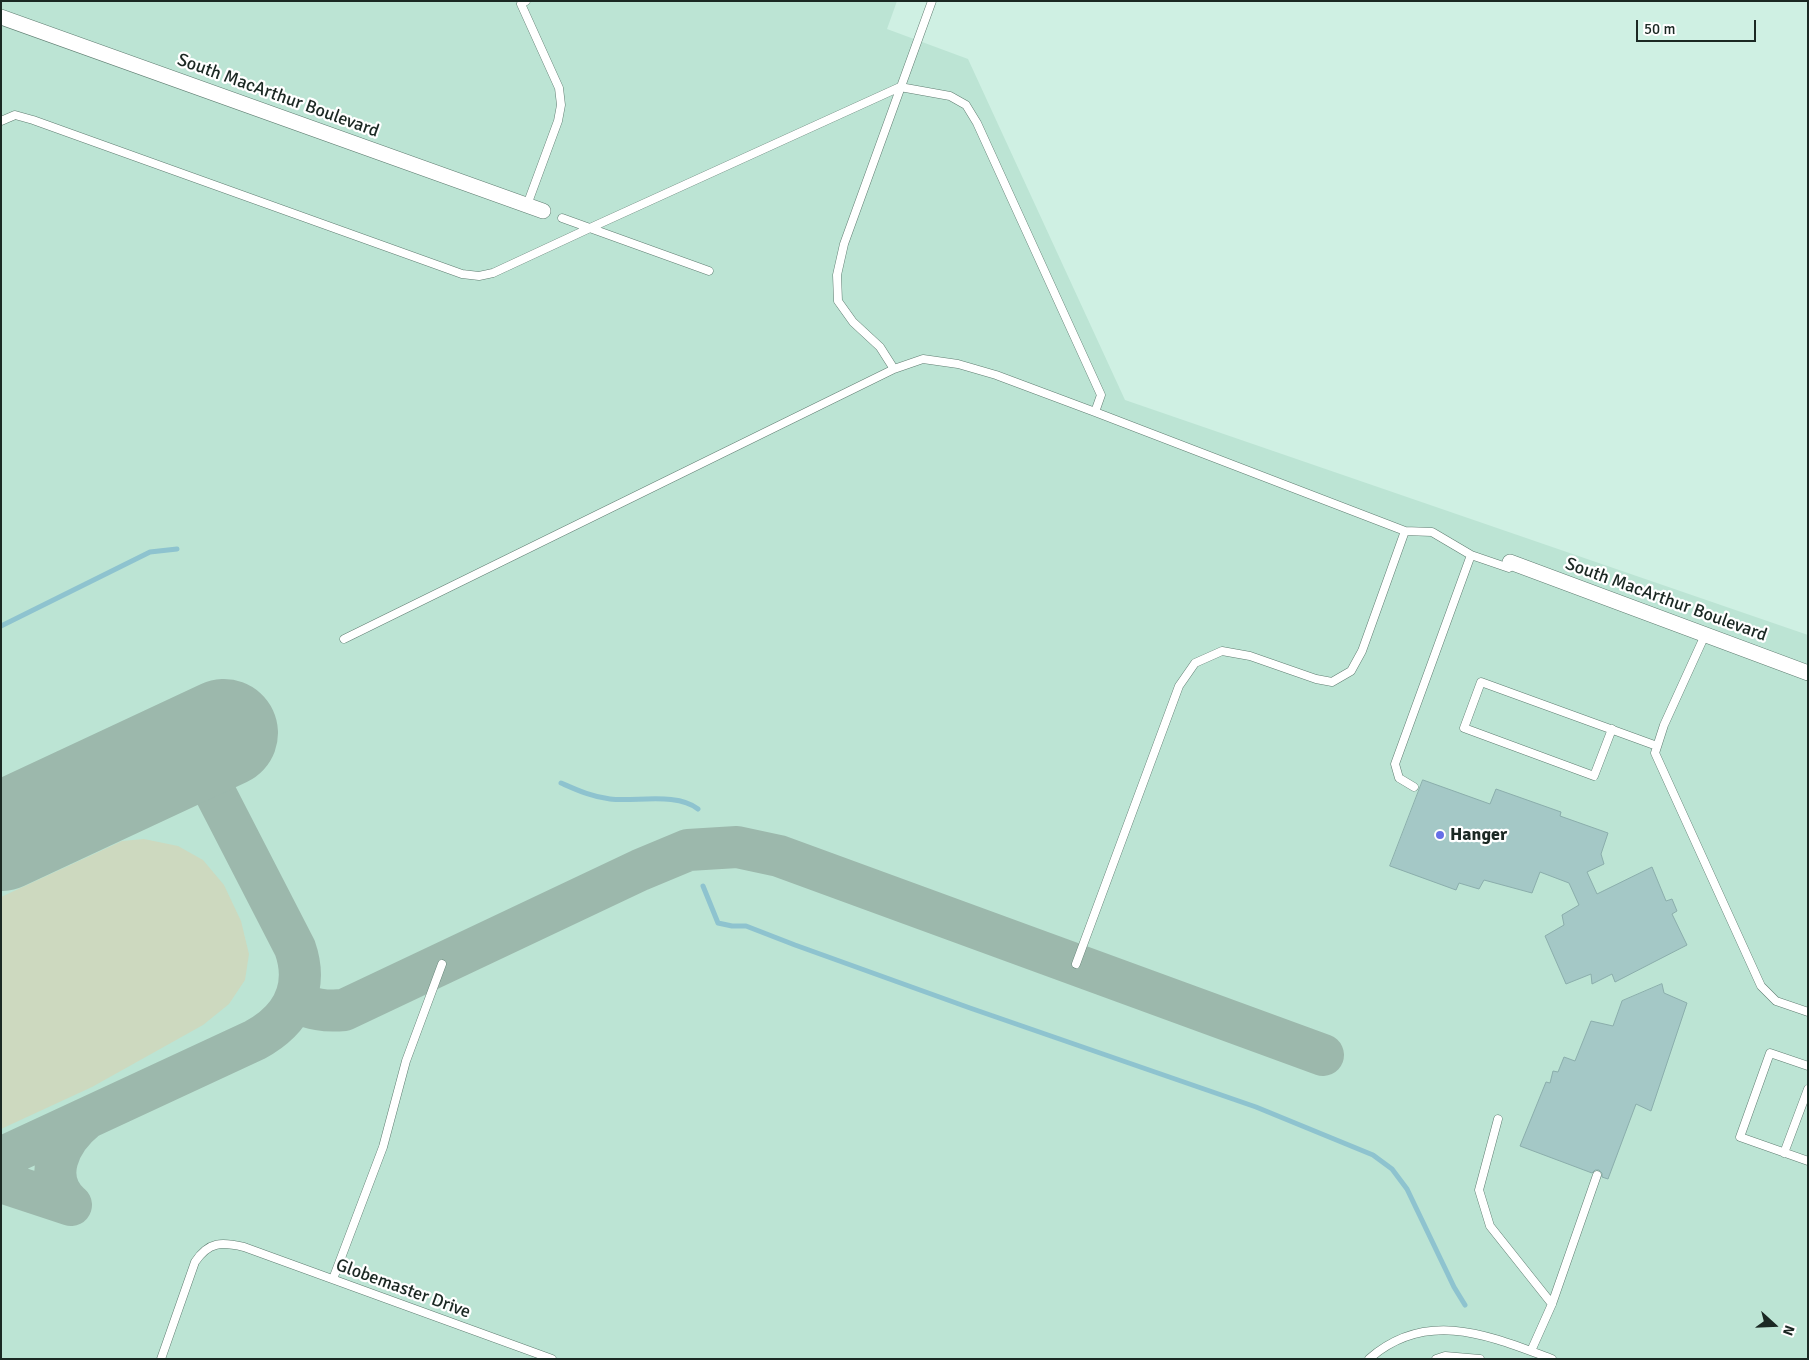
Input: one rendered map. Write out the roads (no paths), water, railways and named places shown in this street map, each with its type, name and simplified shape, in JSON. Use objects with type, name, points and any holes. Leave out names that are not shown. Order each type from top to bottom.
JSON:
[{"type":"street","name":"South MacArthur Boulevard","points":[[1,17],[543,211]]},
{"type":"street","name":"South MacArthur Boulevard","points":[[1509,565],[1808,673]]},
{"type":"lane","points":[[526,1],[521,4],[559,88],[561,105],[558,121],[527,205]]},
{"type":"lane","points":[[894,370],[880,347],[852,322],[838,301],[837,275],[844,244],[932,1]]},
{"type":"lane","points":[[1,121],[15,115],[33,120],[462,274],[479,276],[493,273],[900,87],[950,96],[966,105],[977,123],[1101,395],[1095,412]]},
{"type":"lane","points":[[562,218],[709,271]]},
{"type":"lane","points":[[344,639],[894,370],[923,359],[958,364],[996,375],[1405,530],[1432,532],[1471,555],[1509,565]]},
{"type":"lane","points":[[1076,964],[1179,686],[1195,663],[1222,652],[1250,656],[1316,679],[1332,682],[1351,670],[1362,651],[1405,530]]},
{"type":"lane","points":[[1414,786],[1399,778],[1395,764],[1471,555]]},
{"type":"lane","points":[[1705,635],[1664,725],[1655,753],[1761,986],[1776,1002],[1808,1012]]},
{"type":"lane","points":[[1612,729],[1594,776],[1464,728],[1481,682],[1612,729],[1658,746]]},
{"type":"lane","points":[[333,1280],[382,1147],[403,1070],[442,964]]},
{"type":"lane","points":[[1808,1066],[1770,1053],[1740,1137],[1808,1161]]},
{"type":"lane","points":[[1784,1153],[1808,1089]]},
{"type":"lane","points":[[1498,1119],[1479,1190],[1487,1218],[1490,1226],[1552,1304]]},
{"type":"lane","points":[[1531,1351],[1552,1304],[1597,1175]]},
{"type":"lane","name":"Globemaster Drive","points":[[161,1359],[195,1262],[202,1252],[225,1243],[244,1247],[552,1359]]},
{"type":"lane","points":[[1370,1359],[1401,1338],[1423,1331],[1441,1329],[1464,1331],[1552,1359]]},
{"type":"lane","points":[[1436,1359],[1446,1356],[1480,1359]]},
{"type":"waterway","points":[[1,626],[150,552],[177,549]]},
{"type":"waterway","points":[[561,783],[603,798],[620,800],[668,799],[689,804],[698,809]]},
{"type":"waterway","points":[[703,886],[718,923],[746,926],[970,1008],[1256,1107],[1373,1155],[1392,1169],[1407,1189],[1454,1287],[1465,1305]]},
{"type":"place","name":"Hanger","points":[[1440,835]]}]
